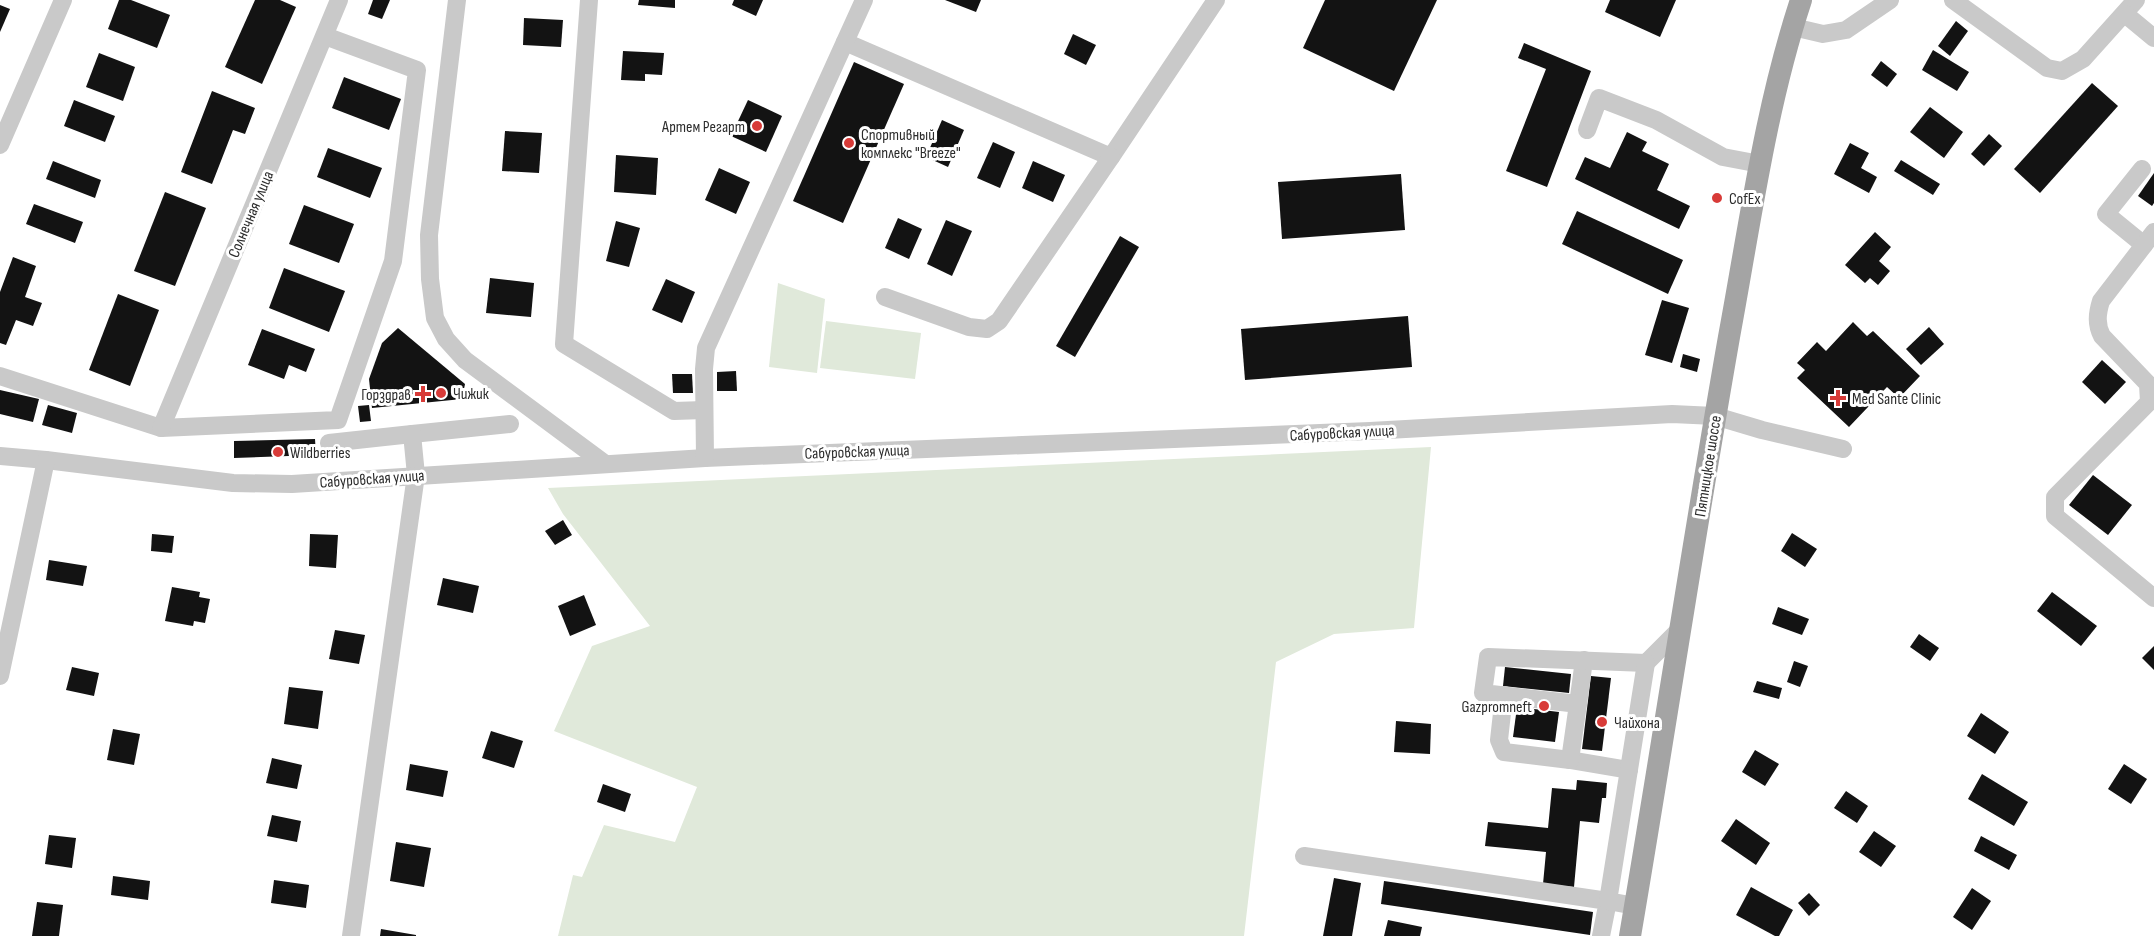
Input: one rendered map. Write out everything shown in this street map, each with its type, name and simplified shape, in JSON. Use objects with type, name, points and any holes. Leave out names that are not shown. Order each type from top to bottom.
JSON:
[{"type":"main road","name":"Пятницкое шоссе","points":[[1630,936],[1715,416],[1760,164],[1792,27],[1801,0]]},
{"type":"street","points":[[0,145],[63,0]]},
{"type":"street","name":"Солнечная улица","points":[[161,428],[339,0]]},
{"type":"street","points":[[457,0],[429,234],[430,279],[435,318],[446,339],[465,360],[604,463]]},
{"type":"street","points":[[589,0],[564,344],[674,411],[705,410]]},
{"type":"street","points":[[705,458],[706,348],[864,0]]},
{"type":"street","points":[[885,297],[969,327],[987,329],[999,321],[1215,0]]},
{"type":"street","points":[[1792,27],[1823,34],[1846,30],[1890,0]]},
{"type":"street","points":[[1953,0],[2047,68],[2062,71],[2083,59],[2130,7],[2154,38]]},
{"type":"street","points":[[0,376],[161,428],[338,420],[393,261],[417,70],[325,36]]},
{"type":"street","points":[[845,42],[1111,157]]},
{"type":"street","points":[[1587,130],[1599,98],[1656,120],[1723,157],[1760,164]]},
{"type":"street","points":[[2142,169],[2106,214],[2149,238],[2101,301],[2097,320],[2102,336],[2148,384],[2150,402],[2055,497],[2055,516],[2154,598]]},
{"type":"street","name":"Сабуровская улица","points":[[0,456],[233,483],[292,484],[604,463],[1370,431],[1672,414],[1715,416],[1762,430],[1843,449]]},
{"type":"street","points":[[329,442],[510,424]]},
{"type":"street","points":[[351,936],[416,475],[412,434]]},
{"type":"street","points":[[0,676],[46,460]]},
{"type":"street","points":[[1601,936],[1646,663],[1680,628]]},
{"type":"street","points":[[1578,704],[1483,693],[1488,657],[1646,663]]},
{"type":"street","points":[[1570,760],[1584,660]]},
{"type":"street","points":[[1504,695],[1499,740],[1504,752],[1629,770]]},
{"type":"street","points":[[1304,856],[1635,906]]},
{"type":"green space","points":[[778,283],[825,299],[817,373],[769,367]]},
{"type":"green space","points":[[826,321],[921,333],[915,379],[820,368]]},
{"type":"green space","points":[[1431,447],[1414,628],[1334,634],[1276,662],[1244,936],[558,936],[573,875],[582,877],[604,825],[675,842],[697,787],[554,731],[592,646],[650,626],[563,514],[548,488]]},
{"type":"building","points":[[119,0],[131,0],[170,15],[157,48],[108,29]]},
{"type":"building","points":[[255,0],[280,0],[296,7],[262,84],[225,67]]},
{"type":"building","points":[[373,0],[390,0],[382,19],[368,14]]},
{"type":"building","points":[[639,0],[675,0],[675,8],[638,5]]},
{"type":"building","points":[[734,0],[763,0],[756,16],[732,5]]},
{"type":"building","points":[[945,0],[981,0],[976,12]]},
{"type":"building","points":[[1325,0],[1437,0],[1394,91],[1303,48]]},
{"type":"building","points":[[1610,0],[1676,0],[1660,37],[1605,12]]},
{"type":"building","points":[[0,5],[10,9],[0,32]]},
{"type":"building","points":[[524,18],[563,20],[561,47],[523,45]]},
{"type":"building","points":[[1956,21],[1968,31],[1950,56],[1938,46]]},
{"type":"building","points":[[1073,34],[1096,45],[1086,65],[1064,54]]},
{"type":"building","points":[[1524,43],[1591,71],[1547,187],[1506,171],[1546,69],[1518,58]]},
{"type":"building","points":[[1933,50],[1969,72],[1957,91],[1922,70]]},
{"type":"building","points":[[623,51],[664,53],[662,75],[645,74],[645,81],[621,80]]},
{"type":"building","points":[[99,53],[135,67],[123,101],[86,87]]},
{"type":"building","points":[[1881,61],[1897,74],[1887,87],[1871,75]]},
{"type":"building","name":"Спортивный комплекс \"Breeze\"","points":[[854,62],[904,84],[843,223],[793,201]]},
{"type":"building","points":[[344,77],[401,99],[389,130],[332,108]]},
{"type":"building","points":[[2092,83],[2118,106],[2040,193],[2014,169]]},
{"type":"building","points":[[212,91],[255,108],[245,134],[233,130],[212,184],[181,172]]},
{"type":"building","points":[[74,100],[115,116],[105,142],[64,126]]},
{"type":"building","name":"Артем Регарт","points":[[748,100],[782,116],[766,152],[731,136]]},
{"type":"building","points":[[1930,107],[1963,132],[1944,158],[1910,132]]},
{"type":"building","points":[[942,120],[964,130],[948,167],[926,157]]},
{"type":"building","points":[[505,131],[542,133],[539,173],[502,171]]},
{"type":"building","points":[[1627,132],[1647,142],[1642,151],[1669,164],[1657,190],[1690,206],[1679,229],[1575,179],[1585,157],[1610,168]]},
{"type":"building","points":[[1989,134],[2002,146],[1984,166],[1971,154]]},
{"type":"building","points":[[993,142],[1015,152],[1000,188],[977,178]]},
{"type":"building","points":[[1850,143],[1869,153],[1861,168],[1877,177],[1869,193],[1834,174]]},
{"type":"building","points":[[328,148],[382,168],[370,198],[317,177]]},
{"type":"building","points":[[616,155],[658,158],[656,195],[614,192]]},
{"type":"building","points":[[1901,160],[1940,184],[1933,195],[1894,171]]},
{"type":"building","points":[[53,161],[101,180],[95,198],[46,179]]},
{"type":"building","points":[[1033,161],[1065,175],[1053,202],[1022,188]]},
{"type":"building","points":[[719,168],[750,182],[736,214],[705,200]]},
{"type":"building","points":[[2154,173],[2154,203],[2152,206],[2138,196]]},
{"type":"building","points":[[1401,174],[1405,230],[1282,239],[1278,182]]},
{"type":"building","points":[[165,192],[206,208],[175,286],[134,271]]},
{"type":"building","points":[[34,204],[83,222],[75,243],[26,224]]},
{"type":"building","points":[[304,205],[354,224],[339,263],[289,244]]},
{"type":"building","points":[[1577,211],[1683,260],[1668,294],[1562,244]]},
{"type":"building","points":[[898,218],[922,229],[909,259],[885,248]]},
{"type":"building","points":[[946,220],[972,231],[952,276],[927,264]]},
{"type":"building","points":[[616,221],[640,228],[629,267],[606,261]]},
{"type":"building","points":[[1875,232],[1891,247],[1879,261],[1890,271],[1878,285],[1870,278],[1865,283],[1845,265]]},
{"type":"building","points":[[1120,236],[1139,247],[1075,357],[1056,346]]},
{"type":"building","points":[[13,257],[36,266],[25,297],[42,303],[33,326],[16,320],[6,345],[0,343],[0,292]]},
{"type":"building","points":[[284,268],[345,291],[329,332],[269,308]]},
{"type":"building","points":[[490,278],[534,283],[531,317],[486,313]]},
{"type":"building","points":[[666,279],[695,292],[682,323],[652,310]]},
{"type":"building","points":[[118,294],[159,310],[130,386],[89,370]]},
{"type":"building","points":[[1662,300],[1689,308],[1672,363],[1645,355]]},
{"type":"building","points":[[1408,316],[1412,367],[1245,380],[1241,329]]},
{"type":"building","points":[[1853,322],[1867,336],[1873,331],[1920,376],[1899,398],[1887,387],[1849,427],[1797,378],[1805,370],[1797,363],[1817,342],[1826,351]]},
{"type":"building","points":[[1929,327],[1944,344],[1921,365],[1906,349]]},
{"type":"building","points":[[398,328],[465,384],[462,399],[372,408],[369,379],[382,343]]},
{"type":"building","points":[[262,329],[315,349],[306,372],[289,365],[284,379],[248,365]]},
{"type":"building","points":[[1683,354],[1700,359],[1697,372],[1680,367]]},
{"type":"building","points":[[2102,360],[2126,382],[2105,404],[2082,382]]},
{"type":"building","points":[[736,371],[737,391],[717,391],[717,372]]},
{"type":"building","points":[[672,374],[692,374],[693,393],[673,393]]},
{"type":"building","points":[[0,390],[39,399],[33,422],[0,414]]},
{"type":"building","points":[[48,405],[77,413],[72,433],[42,425]]},
{"type":"building","points":[[369,405],[371,421],[360,422],[358,406]]},
{"type":"building","points":[[315,439],[316,455],[234,458],[234,441]]},
{"type":"building","points":[[2093,475],[2132,505],[2108,535],[2069,505]]},
{"type":"building","points":[[563,520],[572,535],[555,545],[545,531]]},
{"type":"building","points":[[1792,533],[1817,549],[1805,567],[1781,551]]},
{"type":"building","points":[[152,534],[174,536],[172,553],[151,551]]},
{"type":"building","points":[[310,534],[338,535],[336,568],[309,566]]},
{"type":"building","points":[[49,560],[87,566],[83,586],[46,580]]},
{"type":"building","points":[[443,578],[479,586],[473,613],[437,605]]},
{"type":"building","points":[[172,587],[200,592],[199,597],[210,599],[205,623],[194,621],[193,626],[165,621]]},
{"type":"building","points":[[2052,592],[2097,626],[2081,646],[2037,611]]},
{"type":"building","points":[[584,595],[596,625],[570,636],[558,606]]},
{"type":"building","points":[[1778,607],[1809,619],[1802,635],[1772,624]]},
{"type":"building","points":[[335,630],[365,635],[359,664],[329,659]]},
{"type":"building","points":[[1919,634],[1939,648],[1930,661],[1910,647]]},
{"type":"building","points":[[2154,646],[2154,670],[2142,658]]},
{"type":"building","points":[[1794,661],[1808,666],[1800,687],[1787,682]]},
{"type":"building","points":[[72,667],[99,673],[94,696],[66,690]]},
{"type":"building","points":[[1505,667],[1571,674],[1569,693],[1503,686]]},
{"type":"building","points":[[1591,676],[1611,678],[1602,751],[1582,749]]},
{"type":"building","points":[[1757,681],[1782,688],[1779,699],[1753,692]]},
{"type":"building","points":[[289,687],[323,691],[318,729],[284,724]]},
{"type":"building","points":[[1517,707],[1559,712],[1555,742],[1513,737]]},
{"type":"building","points":[[1981,713],[2009,732],[1995,754],[1967,736]]},
{"type":"building","points":[[1396,721],[1431,724],[1430,754],[1394,752]]},
{"type":"building","points":[[113,729],[140,734],[134,765],[107,760]]},
{"type":"building","points":[[491,731],[523,741],[514,768],[482,758]]},
{"type":"building","points":[[1755,750],[1779,764],[1765,786],[1742,772]]},
{"type":"building","points":[[272,758],[302,765],[297,789],[266,783]]},
{"type":"building","points":[[410,764],[448,771],[443,797],[406,790]]},
{"type":"building","points":[[2124,764],[2147,779],[2131,804],[2108,789]]},
{"type":"building","points":[[1982,774],[2028,802],[2014,826],[1968,799]]},
{"type":"building","points":[[1577,780],[1607,783],[1606,798],[1602,798],[1599,823],[1580,821],[1574,887],[1543,884],[1546,852],[1485,846],[1488,822],[1548,828],[1552,788],[1576,790]]},
{"type":"building","points":[[603,784],[631,794],[625,812],[597,802]]},
{"type":"building","points":[[1846,791],[1868,806],[1857,823],[1834,808]]},
{"type":"building","points":[[272,815],[301,821],[297,842],[267,836]]},
{"type":"building","points":[[1736,819],[1770,843],[1756,865],[1721,841]]},
{"type":"building","points":[[1874,831],[1896,846],[1881,867],[1859,852]]},
{"type":"building","points":[[49,835],[76,838],[72,868],[45,864]]},
{"type":"building","points":[[1981,836],[2017,855],[2009,870],[1974,851]]},
{"type":"building","points":[[396,842],[431,848],[424,887],[390,881]]},
{"type":"building","points":[[113,876],[150,881],[148,900],[111,895]]},
{"type":"building","points":[[1334,878],[1361,883],[1352,936],[1323,936]]},
{"type":"building","points":[[274,880],[309,885],[306,908],[271,903]]},
{"type":"building","points":[[1384,881],[1593,912],[1590,935],[1381,904]]},
{"type":"building","points":[[1751,887],[1793,910],[1779,936],[1736,915]]},
{"type":"building","points":[[1972,888],[1991,901],[1972,930],[1953,917]]},
{"type":"building","points":[[1809,893],[1820,905],[1809,916],[1798,903]]},
{"type":"building","points":[[37,902],[63,905],[59,936],[32,936]]},
{"type":"building","points":[[1388,920],[1422,927],[1420,936],[1384,936]]},
{"type":"building","points":[[381,929],[416,935],[416,936],[380,936]]},
{"type":"place","name":"Артем Регарт","points":[[757,126]]},
{"type":"place","name":"Спортивный комплекс \"Breeze\"","points":[[849,143]]},
{"type":"place","name":"CofEx","points":[[1717,198]]},
{"type":"place","name":"Чижик","points":[[441,393]]},
{"type":"place","name":"Горздрав","points":[[423,394]]},
{"type":"place","name":"Med Sante Clinic","points":[[1838,398]]},
{"type":"place","name":"Wildberries","points":[[278,452]]},
{"type":"place","name":"Gazpromneft","points":[[1544,706]]},
{"type":"place","name":"Чайхона","points":[[1602,722]]}]
